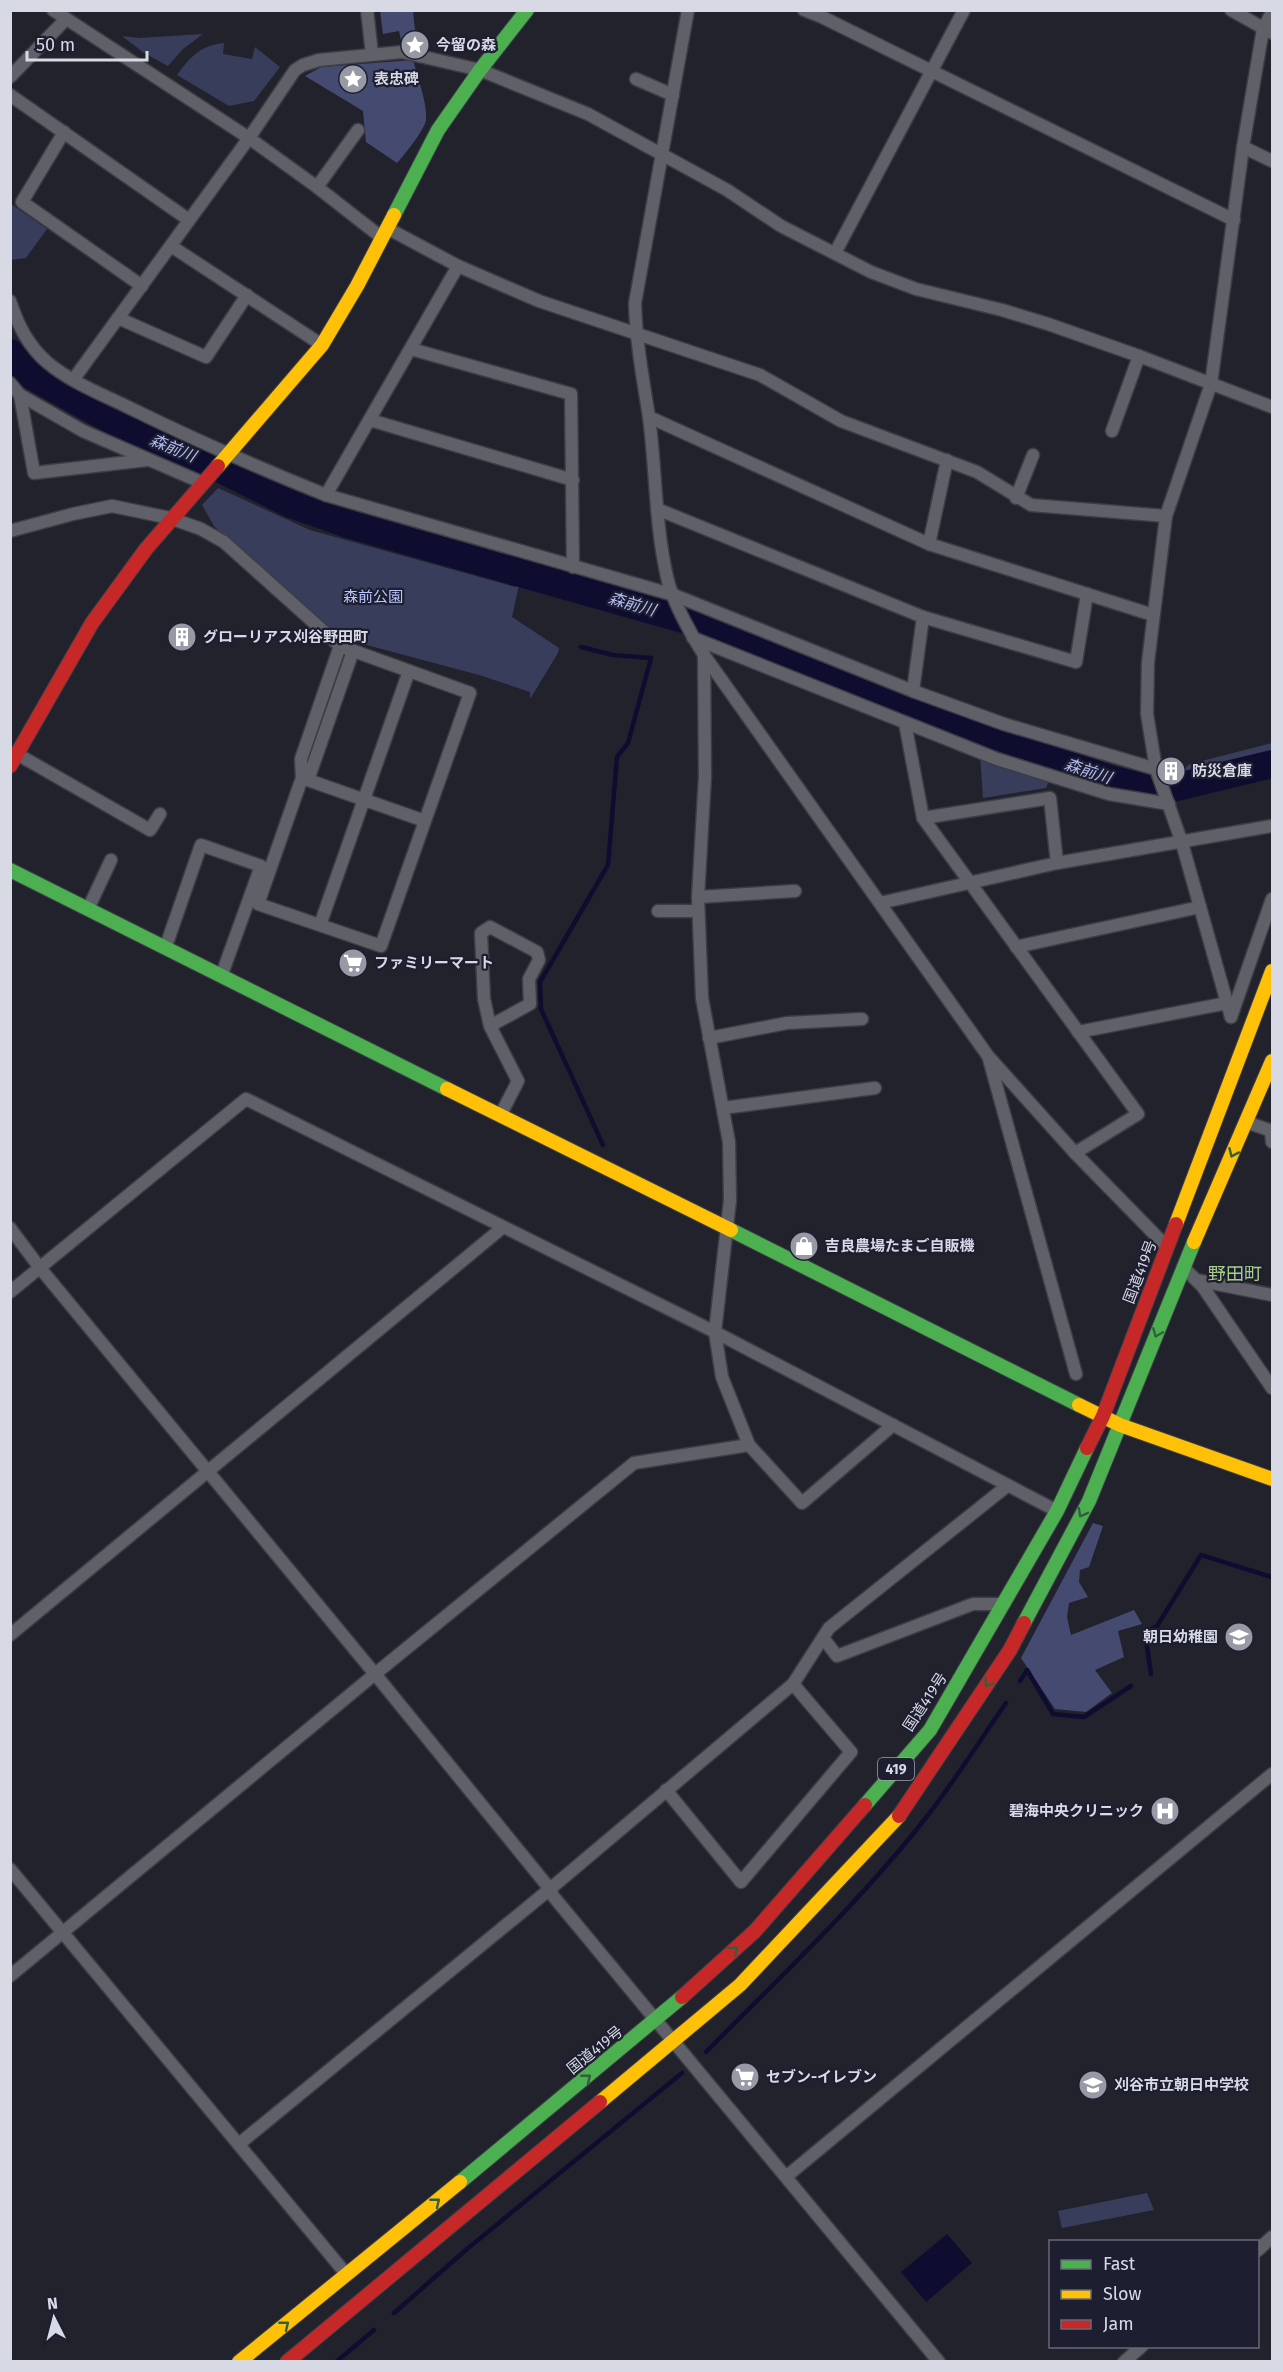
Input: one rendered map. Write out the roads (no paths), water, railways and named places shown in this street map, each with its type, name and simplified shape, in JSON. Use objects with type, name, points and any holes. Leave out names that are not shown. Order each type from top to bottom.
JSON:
[{"type":"main road","points":[[14,760],[92,623],[170,518],[229,455],[322,345],[357,286],[438,130],[480,70],[527,10]]},
{"type":"main road","points":[[10,870],[1120,1425],[1272,1479]]},
{"type":"main road","name":"国道419号","points":[[239,2361],[657,2020],[755,1931],[930,1730],[1057,1511],[1103,1416],[1272,971]]},
{"type":"main road","name":"419","points":[[287,2361],[740,1985],[895,1822],[1010,1650],[1089,1501],[1183,1267],[1272,1061]]},
{"type":"street","points":[[53,10],[249,138],[384,233],[539,302],[760,375],[841,421],[977,472],[1016,498],[1031,505],[1166,516]]},
{"type":"street","points":[[367,10],[372,54]]},
{"type":"street","points":[[688,10],[635,303],[636,335],[649,417],[657,508],[667,579],[693,638],[704,656],[988,1056],[1075,1153],[1167,1247]]},
{"type":"street","points":[[804,10],[1234,220]]},
{"type":"street","points":[[835,253],[964,10]]},
{"type":"street","points":[[1231,10],[1268,31]]},
{"type":"street","points":[[1272,12],[1243,147],[1211,384],[1166,516],[1148,662],[1147,714],[1156,769],[1182,843],[1231,1017],[1272,899]]},
{"type":"street","points":[[10,76],[66,19]]},
{"type":"street","points":[[73,380],[296,70],[319,60],[402,52],[480,70],[588,114],[727,190],[781,226],[871,272],[916,289],[1002,310],[1139,356],[1272,407]]},
{"type":"street","points":[[636,79],[673,95]]},
{"type":"street","points":[[10,95],[189,220]]},
{"type":"street","points":[[317,187],[358,130]]},
{"type":"street","points":[[64,132],[22,202],[142,286]]},
{"type":"street","points":[[1243,147],[1272,161]]},
{"type":"street","points":[[171,246],[322,345]]},
{"type":"street","points":[[326,495],[458,266]]},
{"type":"street","points":[[118,318],[206,357],[247,295]]},
{"type":"street","points":[[10,301],[30,344],[48,363],[73,380],[229,455],[326,495],[674,595],[913,691],[1004,724],[1156,769]]},
{"type":"street","points":[[411,349],[571,394],[573,567]]},
{"type":"street","points":[[1112,431],[1139,356]]},
{"type":"street","points":[[10,383],[20,395],[84,431],[203,483]]},
{"type":"street","points":[[20,395],[34,473],[148,460]]},
{"type":"street","points":[[649,417],[929,544],[1153,615]]},
{"type":"street","points":[[370,420],[573,480]]},
{"type":"street","points":[[1016,498],[1032,455]]},
{"type":"street","points":[[929,544],[947,460]]},
{"type":"street","points":[[10,531],[112,506],[170,518],[201,529],[224,543],[340,646],[470,693],[381,946],[258,903],[353,651]]},
{"type":"street","points":[[657,508],[923,617],[1076,662],[1087,594]]},
{"type":"street","points":[[913,691],[923,617]]},
{"type":"street","points":[[693,638],[997,759],[1109,795],[1169,804]]},
{"type":"street","points":[[305,779],[301,759],[340,646]]},
{"type":"street","points":[[704,656],[705,776],[698,897],[702,998],[729,1142],[730,1200],[715,1332],[722,1377],[749,1445],[802,1503],[893,1425]]},
{"type":"street","points":[[320,925],[409,671]]},
{"type":"street","points":[[905,723],[923,818],[1138,1114],[1075,1153]]},
{"type":"street","points":[[14,760],[150,830],[160,814]]},
{"type":"street","points":[[305,779],[425,821]]},
{"type":"street","points":[[923,818],[1050,798],[1057,863]]},
{"type":"street","points":[[880,903],[1057,863],[1272,826]]},
{"type":"street","points":[[166,946],[201,845],[261,866],[222,974]]},
{"type":"street","points":[[88,909],[111,860]]},
{"type":"street","points":[[698,897],[795,891]]},
{"type":"street","points":[[1016,947],[1200,907]]},
{"type":"street","points":[[658,911],[699,911]]},
{"type":"street","points":[[490,1026],[530,1004],[529,979],[539,960],[537,952],[490,927],[481,933],[481,973],[490,1026],[518,1081],[501,1114]]},
{"type":"street","points":[[1078,1032],[1227,1003]]},
{"type":"street","points":[[709,1038],[787,1023],[862,1018]]},
{"type":"street","points":[[988,1056],[1076,1374]]},
{"type":"street","points":[[723,1108],[876,1088]]},
{"type":"street","points":[[10,1292],[246,1099],[715,1332],[1057,1511]]},
{"type":"street","points":[[1246,1122],[1272,1134]]},
{"type":"street","points":[[10,1228],[40,1268],[550,1889],[553,1896],[939,2361]]},
{"type":"street","points":[[10,1635],[502,1228]]},
{"type":"street","points":[[1183,1267],[1196,1280],[1272,1388]]},
{"type":"street","points":[[1196,1280],[1272,1294]]},
{"type":"street","points":[[10,1976],[634,1463],[749,1445]]},
{"type":"street","points":[[239,2144],[550,1889],[793,1684],[829,1628],[1007,1486]]},
{"type":"street","points":[[823,1638],[837,1656],[973,1604],[1004,1604]]},
{"type":"street","points":[[666,1790],[741,1882],[851,1752],[793,1684]]},
{"type":"street","points":[[787,2176],[1272,1773]]},
{"type":"street","points":[[10,1869],[346,2275]]},
{"type":"street","points":[[1259,2248],[1272,2237]]},
{"type":"street","points":[[1124,2361],[1140,2348]]},
{"type":"waterway","name":"森前川","points":[[10,353],[27,373],[133,432],[199,458],[291,504],[348,524],[704,625],[1001,743],[1116,781],[1142,787],[1169,789],[1272,764]]},
{"type":"waterway","points":[[581,647],[613,655],[651,658],[628,743],[617,757],[608,865],[540,982],[541,1009],[603,1145]]},
{"type":"waterway","points":[[1151,1674],[1145,1633],[1157,1626],[1201,1555],[1272,1577]]},
{"type":"waterway","points":[[1020,1681],[1027,1670],[1053,1714],[1084,1717],[1131,1686]]},
{"type":"waterway","points":[[706,2052],[821,1936],[903,1846],[948,1788],[1006,1703]]},
{"type":"waterway","points":[[394,2313],[467,2249],[682,2073]]},
{"type":"waterway","points":[[336,2362],[374,2330]]},
{"type":"place","name":"今留の森","points":[[415,45]]},
{"type":"place","name":"表忠碑","points":[[353,79]]},
{"type":"place","name":"グローリアス刈谷野田町","points":[[182,637]]},
{"type":"place","name":"防災倉庫","points":[[1171,771]]},
{"type":"place","name":"ファミリーマート","points":[[353,963]]},
{"type":"place","name":"吉良農場たまご自販機","points":[[804,1246]]},
{"type":"place","name":"朝日幼稚園","points":[[1239,1637]]},
{"type":"place","name":"碧海中央クリニック","points":[[1165,1811]]},
{"type":"place","name":"セブン-イレブン","points":[[745,2077]]},
{"type":"place","name":"刈谷市立朝日中学校","points":[[1093,2085]]},
{"type":"district","name":"野田町","points":[[1235,1274]]},
{"type":"park label","name":"森前公園","points":[[373,597]]}]
